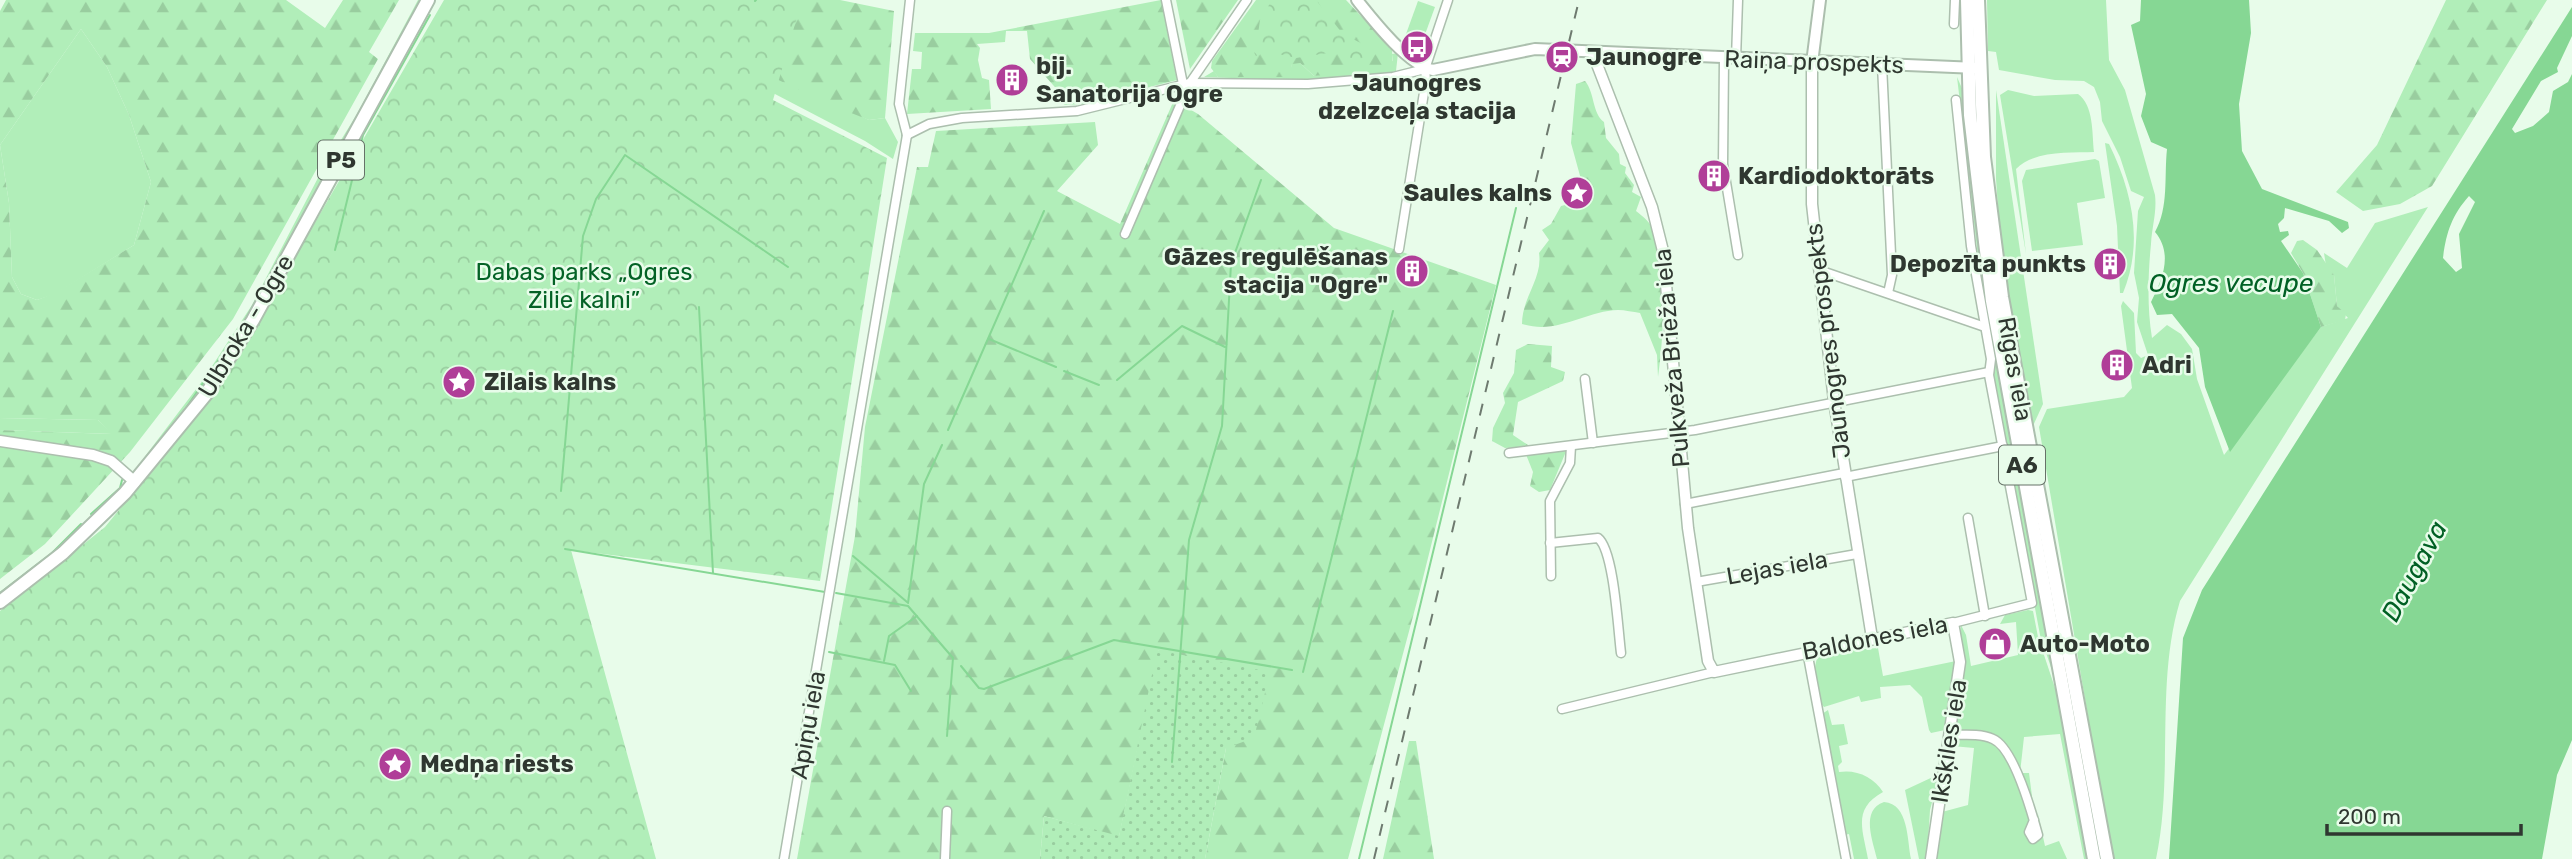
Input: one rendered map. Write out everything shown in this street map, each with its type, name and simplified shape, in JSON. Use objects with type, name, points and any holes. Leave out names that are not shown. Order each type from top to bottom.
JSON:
[{"type":"main road","name":"Ulbroka - Ogre","points":[[0,602],[63,553],[135,482],[207,393],[253,320],[428,0]]},
{"type":"main road","points":[[1357,0],[1402,50],[1425,69]]},
{"type":"main road","name":"Jaunogres prospekts","points":[[1812,62],[1820,0]]},
{"type":"main road","name":"Rīgas iela","points":[[1968,0],[1973,68],[2002,297],[2107,859]]},
{"type":"main road","name":"Rīgas iela","points":[[1978,0],[1973,68],[1974,159],[1992,301],[2094,859]]},
{"type":"main road","name":"Raiņa prospekts","points":[[1425,69],[1450,69],[1524,51],[1550,49],[1593,54],[1973,68]]},
{"type":"street","points":[[910,0],[898,104],[908,135],[929,124],[961,118],[1077,111],[1187,83],[1308,84],[1393,77],[1425,69]]},
{"type":"street","points":[[1166,0],[1187,83]]},
{"type":"street","points":[[1125,234],[1182,104],[1187,83],[1247,0]]},
{"type":"street","points":[[1399,249],[1413,173],[1426,80],[1425,69],[1448,0]]},
{"type":"street","points":[[1736,59],[1738,0]]},
{"type":"street","points":[[1954,24],[1955,0]]},
{"type":"street","name":"Pulkveža Brieža iela","points":[[1593,54],[1660,235],[1685,504],[1708,661],[1714,672]]},
{"type":"street","points":[[1724,59],[1723,164],[1738,255]]},
{"type":"street","name":"Jaunogres prospekts","points":[[1812,62],[1810,174],[1819,270],[1834,401],[1872,638]]},
{"type":"street","points":[[1882,65],[1892,275],[1888,293]]},
{"type":"street","name":"Rīgas iela","points":[[1956,100],[1970,235],[1991,359],[1989,372],[2003,446]]},
{"type":"street","name":"Apiņu iela","points":[[784,859],[908,135]]},
{"type":"street","points":[[1819,270],[1985,327]]},
{"type":"street","points":[[1508,453],[1678,432],[1989,372]]},
{"type":"street","points":[[1585,379],[1593,443]]},
{"type":"street","points":[[0,441],[93,455],[111,461],[135,482]]},
{"type":"street","points":[[1551,576],[1550,501],[1570,463],[1571,446]]},
{"type":"street","points":[[1685,504],[2003,446]]},
{"type":"street","name":"Baldones iela","points":[[1562,709],[1807,651],[1953,623],[2032,603],[2003,446]]},
{"type":"street","points":[[1968,517],[1985,616]]},
{"type":"street","points":[[1550,543],[1598,538],[1603,542],[1610,565],[1621,653]]},
{"type":"street","name":"Lejas iela","points":[[1696,582],[1857,554]]},
{"type":"street","name":"Ikšķiles iela","points":[[1931,859],[1960,662],[1953,623]]},
{"type":"street","points":[[1807,651],[1846,859]]},
{"type":"street","points":[[1950,735],[1990,738],[2001,744],[2034,820]]},
{"type":"street","points":[[945,859],[947,811]]},
{"type":"green space","points":[[6,0],[286,0],[325,28],[343,0],[399,0],[369,52],[378,59],[233,319],[130,452],[45,544],[0,579],[0,430],[111,434],[98,420],[0,418],[0,145],[0,11]],"holes":[[[81,29],[107,67],[129,115],[151,182],[134,245],[55,293],[37,300],[21,294],[12,277],[9,203],[0,145]]]},
{"type":"green space","points":[[418,0],[423,0],[241,331],[206,385],[144,464],[143,459],[203,380],[252,305],[320,174],[357,114]]},
{"type":"green space","name":"Dabas parks „Ogres Zilie kalni”","points":[[444,0],[802,0],[773,100],[887,158],[820,581],[571,550],[656,859],[0,859],[0,611],[105,527],[202,409],[248,338]]},
{"type":"green space","points":[[595,0],[621,0],[869,120],[885,118],[898,142],[893,159],[865,141]]},
{"type":"green space","points":[[621,0],[840,0],[894,11],[885,118],[869,120],[836,107],[717,51]]},
{"type":"green space","points":[[1161,0],[1177,80],[1083,104],[1064,105],[1061,94],[1030,59],[1027,31],[1006,31],[1005,42],[977,44],[980,48],[978,60],[982,78],[989,80],[991,109],[907,114],[912,69],[921,69],[922,52],[913,51],[915,33],[989,33]]},
{"type":"green space","points":[[1176,0],[1238,0],[1190,69]]},
{"type":"green space","points":[[1256,0],[1346,0],[1392,49],[1393,68],[1314,76],[1300,63],[1292,64],[1290,77],[1218,77],[1211,68],[1212,61]]},
{"type":"green space","points":[[1272,0],[1316,0],[1342,33],[1366,46],[1362,62],[1334,52],[1296,58],[1266,51],[1256,56],[1250,45],[1257,41],[1260,20]]},
{"type":"green space","points":[[1987,0],[2106,0],[2109,60],[2125,90],[2155,195],[2149,279],[2152,338],[2167,325],[2181,334],[2192,349],[2197,379],[2224,455],[2321,327],[2348,318],[2337,306],[2334,275],[2326,266],[2324,253],[2347,268],[2375,223],[2428,207],[2180,601],[2168,664],[2164,794],[2156,859],[2112,859],[2039,427],[2047,409],[2124,397],[2132,388],[2121,306],[2123,301],[2134,313],[2136,353],[2141,358],[2148,355],[2137,322],[2139,298],[2134,273],[2138,211],[2144,197],[2131,191],[2120,157],[2102,121],[2100,102],[2094,87],[2084,81],[2055,80],[1999,70],[1996,52],[1988,51]]},
{"type":"green space","points":[[2446,0],[2547,0],[2432,186],[2400,204],[2363,211],[2336,192],[2377,145]]},
{"type":"green space","points":[[1418,1],[1435,7],[1423,40],[1406,34]]},
{"type":"green space","points":[[81,29],[107,67],[129,115],[151,182],[134,245],[55,294],[37,300],[21,294],[12,277],[9,203],[0,145]]},
{"type":"green space","points":[[1398,53],[1396,71],[1389,73],[1311,81],[1204,77],[1214,71],[1218,77],[1289,77],[1292,63],[1300,63],[1314,76],[1393,61],[1392,54]]},
{"type":"green space","points":[[1957,77],[1964,93],[1970,169],[1990,319],[2060,694],[2040,635],[1992,377]]},
{"type":"green space","points":[[1585,81],[1597,113],[1604,122],[1606,138],[1619,154],[1620,164],[1626,167],[1625,173],[1634,185],[1632,192],[1641,197],[1636,211],[1650,224],[1656,243],[1663,301],[1658,377],[1657,355],[1640,313],[1606,311],[1548,327],[1522,324],[1525,305],[1538,271],[1539,253],[1549,240],[1542,230],[1551,224],[1561,206],[1577,202],[1576,193],[1582,183],[1571,143],[1576,84]]},
{"type":"green space","points":[[1996,90],[2043,404],[2032,428],[2001,250],[1996,179]]},
{"type":"green space","points":[[2008,90],[2034,96],[2078,94],[2090,112],[2092,129],[2094,152],[2033,158],[2016,169],[2026,254],[2000,95]]},
{"type":"green space","points":[[1174,100],[1198,114],[1334,228],[1496,285],[1419,594],[1348,859],[1205,859],[1226,748],[1158,650],[1119,837],[1044,816],[1040,859],[797,859],[855,536],[865,427],[917,167],[928,167],[936,131],[1095,122],[1098,145],[1057,191],[1120,224]]},
{"type":"green space","points":[[2105,143],[2109,144],[2124,180],[2132,217],[2133,255],[2123,293],[2120,293],[2117,226]]},
{"type":"green space","points":[[2095,159],[2099,161],[2105,198],[2077,203],[2083,245],[2032,251],[2022,181],[2026,170]]},
{"type":"green space","points":[[2303,240],[2317,250],[2334,275],[2337,306],[2346,314],[2345,320],[2321,327],[2303,273],[2291,253],[2297,241]]},
{"type":"green space","points":[[1528,344],[1552,346],[1551,367],[1565,372],[1563,381],[1518,402],[1513,435],[1528,445],[1531,454],[1567,449],[1550,490],[1539,492],[1530,486],[1533,472],[1523,447],[1505,448],[1492,441],[1493,428],[1505,403],[1503,393],[1514,373],[1516,350]]},
{"type":"green space","points":[[0,418],[98,420],[112,434],[0,430]]},
{"type":"green space","points":[[2033,611],[2038,637],[2057,694],[2087,859],[2084,859],[2060,734],[2024,737],[2020,773],[2029,773],[2033,804],[2002,742],[1954,730],[1965,657],[1960,639],[1961,625],[1966,635],[1971,666],[2018,655],[2016,622],[2000,624],[2005,615]]},
{"type":"green space","points":[[1859,644],[1864,649],[1878,648],[1883,676],[1956,661],[1945,730],[1931,733],[1922,697],[1910,685],[1880,687],[1881,698],[1861,702],[1859,696],[1824,707],[1817,695],[1814,680],[1819,652]]},
{"type":"green space","points":[[1157,650],[1270,672],[1254,738],[1226,748],[1205,859],[1040,859],[1044,816],[1119,836]]},
{"type":"green space","points":[[1828,710],[1832,725],[1844,724],[1848,744],[1839,746],[1842,762],[1838,766],[1839,772],[1864,775],[1875,782],[1883,792],[1873,799],[1863,813],[1862,830],[1868,859],[1854,859],[1849,834],[1845,835],[1822,714]]},
{"type":"green space","points":[[1957,737],[1993,741],[2010,766],[2026,799],[2030,816],[2027,838],[2031,842],[2040,840],[2038,814],[2045,846],[2059,841],[2067,859],[1935,859],[1942,812],[1968,805],[1974,748],[1952,746]]},
{"type":"green space","points":[[1409,741],[1416,741],[1434,859],[1383,859]]},
{"type":"green space","points":[[1935,776],[1938,779],[1930,810],[1927,859],[1919,859],[1905,790]]},
{"type":"green space","points":[[1884,802],[1892,804],[1902,816],[1911,859],[1877,859],[1870,819],[1872,812]]},
{"type":"water","name":"Ogres vecupe","points":[[2141,0],[2249,0],[2251,33],[2239,104],[2242,151],[2262,189],[2348,222],[2349,228],[2342,233],[2329,221],[2285,208],[2284,218],[2278,224],[2280,232],[2288,231],[2289,235],[2281,241],[2303,273],[2321,327],[2230,452],[2205,387],[2199,348],[2172,314],[2157,315],[2151,302],[2162,275],[2165,257],[2155,232],[2164,202],[2167,149],[2151,142],[2141,116],[2146,94],[2131,25],[2140,21]]},
{"type":"water","name":"Daugava","points":[[2572,7],[2572,36],[2557,68],[2558,72],[2541,81],[2512,129],[2515,133],[2533,126],[2549,112],[2553,91],[2568,82],[2572,74],[2572,740],[2557,775],[2542,859],[2169,859],[2183,638],[2202,590]],"holes":[[[2469,196],[2475,202],[2459,234],[2462,268],[2456,272],[2443,258],[2448,232],[2458,210]]]},
{"type":"waterway","points":[[335,250],[363,135],[430,15]]},
{"type":"waterway","points":[[1819,53],[1820,44]]},
{"type":"waterway","points":[[561,491],[583,236],[596,199],[625,155],[788,267]]},
{"type":"waterway","points":[[1172,762],[1189,540],[1222,426],[1231,264],[1261,180]]},
{"type":"waterway","points":[[1359,859],[1516,208]]},
{"type":"waterway","points":[[948,430],[1044,211]]},
{"type":"waterway","points":[[182,414],[241,327],[268,281]]},
{"type":"waterway","points":[[699,307],[713,573]]},
{"type":"waterway","points":[[1303,672],[1393,311]]},
{"type":"waterway","points":[[1117,380],[1182,326],[1225,347]]},
{"type":"waterway","points":[[989,339],[1056,367]]},
{"type":"waterway","points":[[1064,371],[1099,385]]},
{"type":"waterway","points":[[908,603],[924,484],[942,445]]},
{"type":"waterway","points":[[91,514],[120,488],[122,480]]},
{"type":"waterway","points":[[0,593],[52,553],[81,524]]},
{"type":"waterway","points":[[565,549],[825,592]]},
{"type":"waterway","points":[[853,556],[907,602]]},
{"type":"waterway","points":[[836,593],[908,606],[953,658],[947,736]]},
{"type":"waterway","points":[[884,661],[889,636],[917,616]]},
{"type":"waterway","points":[[961,666],[979,688],[984,689],[1114,640],[1292,670]]},
{"type":"waterway","points":[[829,652],[895,665],[911,691]]},
{"type":"railway","points":[[1374,859],[1579,0]]},
{"type":"place","name":"Jaunogres dzelzceļa stacija","points":[[1417,47]]},
{"type":"place","name":"Jaunogre","points":[[1562,57]]},
{"type":"place","name":"bij. Sanatorija Ogre","points":[[1012,80]]},
{"type":"place","name":"Kardiodoktorāts","points":[[1714,176]]},
{"type":"place","name":"Saules kalns","points":[[1577,193]]},
{"type":"place","name":"Depozīta punkts","points":[[2110,264]]},
{"type":"place","name":"Gāzes regulēšanas stacija \"Ogre\"","points":[[1412,271]]},
{"type":"place","name":"Adri","points":[[2117,365]]},
{"type":"place","name":"Zilais kalns","points":[[459,382]]},
{"type":"place","name":"Auto-Moto","points":[[1995,644]]},
{"type":"place","name":"Medņa riests","points":[[395,764]]}]
